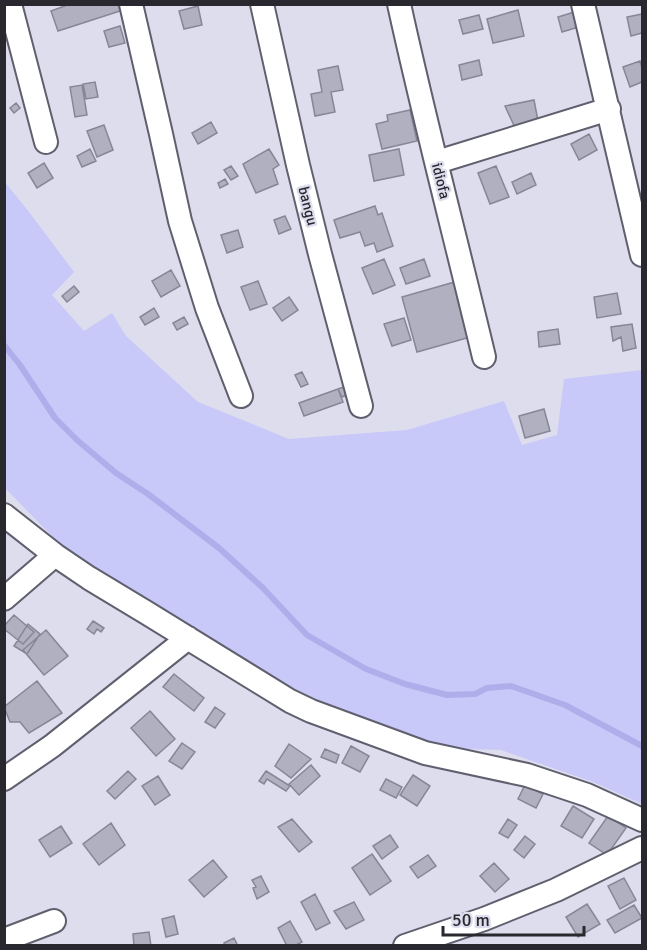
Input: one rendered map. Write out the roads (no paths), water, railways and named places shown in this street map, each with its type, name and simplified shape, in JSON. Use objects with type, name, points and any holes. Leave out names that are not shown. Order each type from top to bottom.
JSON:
[{"type":"street","points":[[10,4],[46,142]]},
{"type":"street","points":[[131,4],[180,221],[207,308],[240,396]]},
{"type":"street","name":"bangu","points":[[262,4],[298,165],[361,406]]},
{"type":"street","name":"idiofa","points":[[399,4],[419,95],[484,357]]},
{"type":"street","points":[[584,4],[642,255]]},
{"type":"street","points":[[436,162],[609,109]]},
{"type":"street","points":[[4,515],[89,578],[280,696],[311,711],[425,753],[527,776],[587,795],[642,820]]},
{"type":"street","points":[[4,599],[55,555]]},
{"type":"street","points":[[4,779],[52,746],[188,638]]},
{"type":"street","points":[[405,945],[484,919],[556,890],[642,848]]},
{"type":"street","points":[[4,940],[54,921]]},
{"type":"waterway","points":[[4,345],[55,418],[77,440],[116,473],[148,494],[219,548],[263,588],[307,635],[366,669],[405,684],[447,695],[475,694],[487,688],[511,686],[565,705],[642,746]]}]
